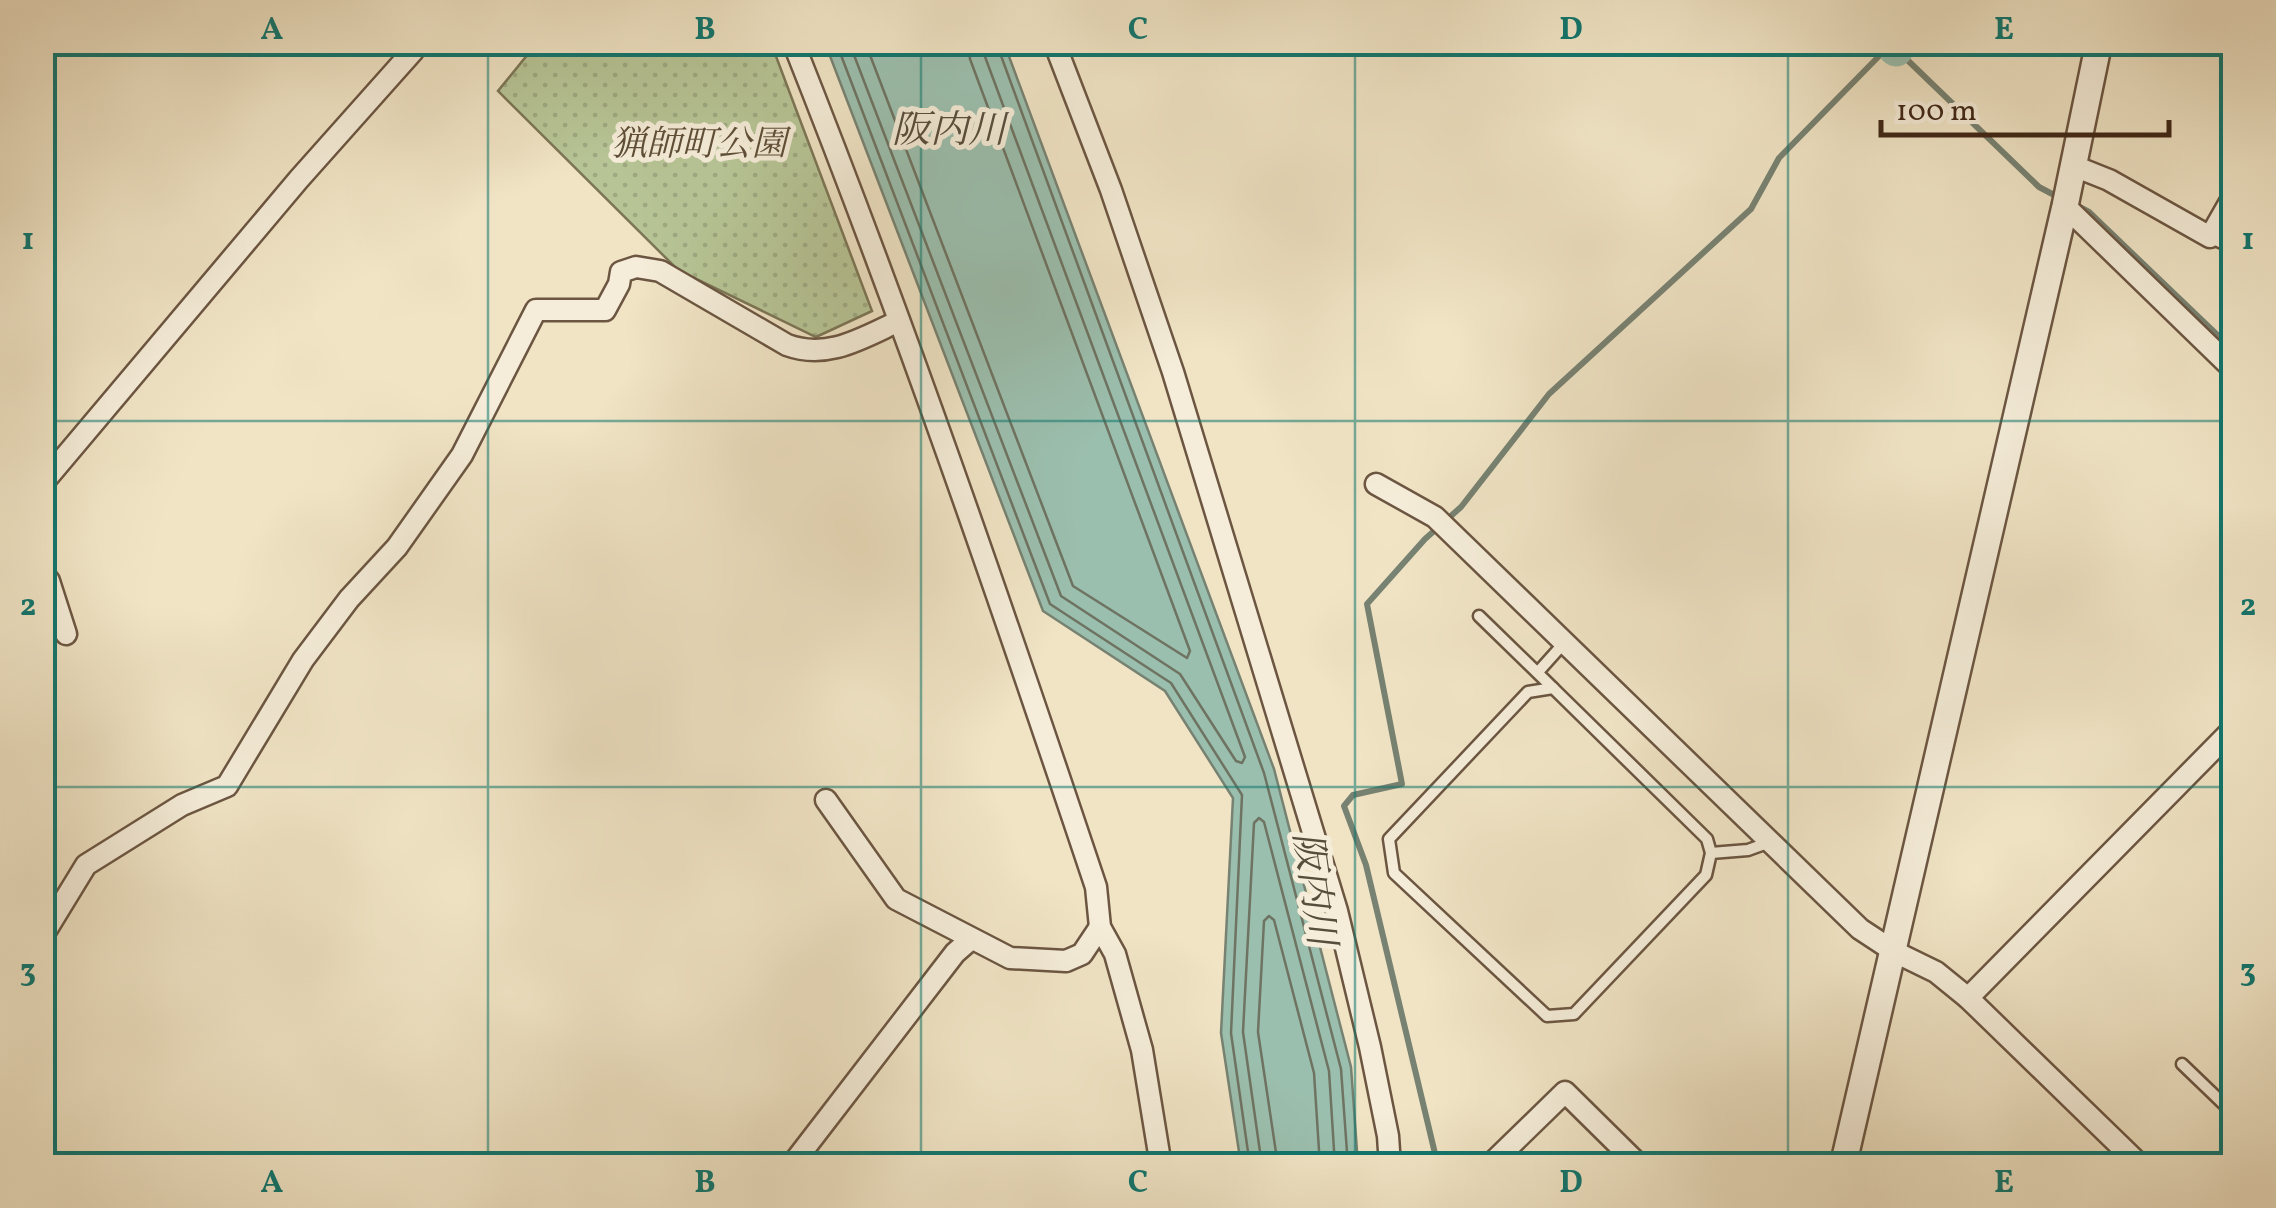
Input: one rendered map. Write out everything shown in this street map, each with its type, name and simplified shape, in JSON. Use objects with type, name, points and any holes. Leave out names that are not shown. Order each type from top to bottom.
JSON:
[{"type":"street","points":[[42,484],[299,179],[413,51],[416,42]]},
{"type":"street","points":[[794,42],[980,543],[1096,887],[1100,927],[1115,954],[1142,1050],[1161,1166]]},
{"type":"street","points":[[1054,42],[1111,190],[1173,372],[1338,912],[1370,1046],[1390,1166]]},
{"type":"street","points":[[1843,1166],[2065,206],[2099,42]]},
{"type":"street","points":[[2074,166],[2109,180],[2210,237],[2234,195]]},
{"type":"street","points":[[2065,206],[2234,370]]},
{"type":"street","points":[[42,937],[86,865],[182,805],[227,786],[303,660],[348,599],[397,547],[462,455],[536,310],[605,310],[621,272],[636,267],[660,272],[788,345],[808,352],[832,350],[900,321]]},
{"type":"street","points":[[1376,484],[1435,517],[1860,929],[1936,972],[1968,998],[2141,1166]]},
{"type":"street","points":[[42,572],[49,581],[66,634]]},
{"type":"street","points":[[1968,998],[2234,728]]},
{"type":"street","points":[[826,800],[896,899],[1010,958],[1066,961],[1082,954],[1100,927]]},
{"type":"street","points":[[791,1166],[970,938]]},
{"type":"street","points":[[1489,1166],[1564,1092],[1640,1166]]},
{"type":"lane","points":[[2210,237],[2234,249]]},
{"type":"lane","points":[[1479,616],[1538,672],[1707,840],[1711,853],[1706,875],[1574,1014],[1546,1016],[1394,873],[1389,840],[1528,692],[1553,688]]},
{"type":"lane","points":[[1538,672],[1564,642]]},
{"type":"lane","points":[[1711,853],[1748,850],[1771,842]]},
{"type":"lane","points":[[2182,1064],[2234,1114]]},
{"type":"green space","name":"猟師町公園","points":[[537,43],[771,43],[872,311],[816,337],[678,270],[498,91]]},
{"type":"water","name":"阪内川","points":[[825,43],[1004,43],[1274,769],[1351,1067],[1358,1165],[1241,1165],[1221,1033],[1233,798],[1165,691],[1043,611]]},
{"type":"waterway","points":[[1896,49],[1899,42]]},
{"type":"waterway","points":[[1438,1166],[1366,865],[1344,806],[1353,795],[1402,784],[1367,604],[1425,539],[1461,507],[1549,394],[1751,209],[1779,158],[1884,51],[1896,49],[2039,187],[2058,197]]},
{"type":"waterway","points":[[2074,204],[2089,212],[2234,351]]}]
